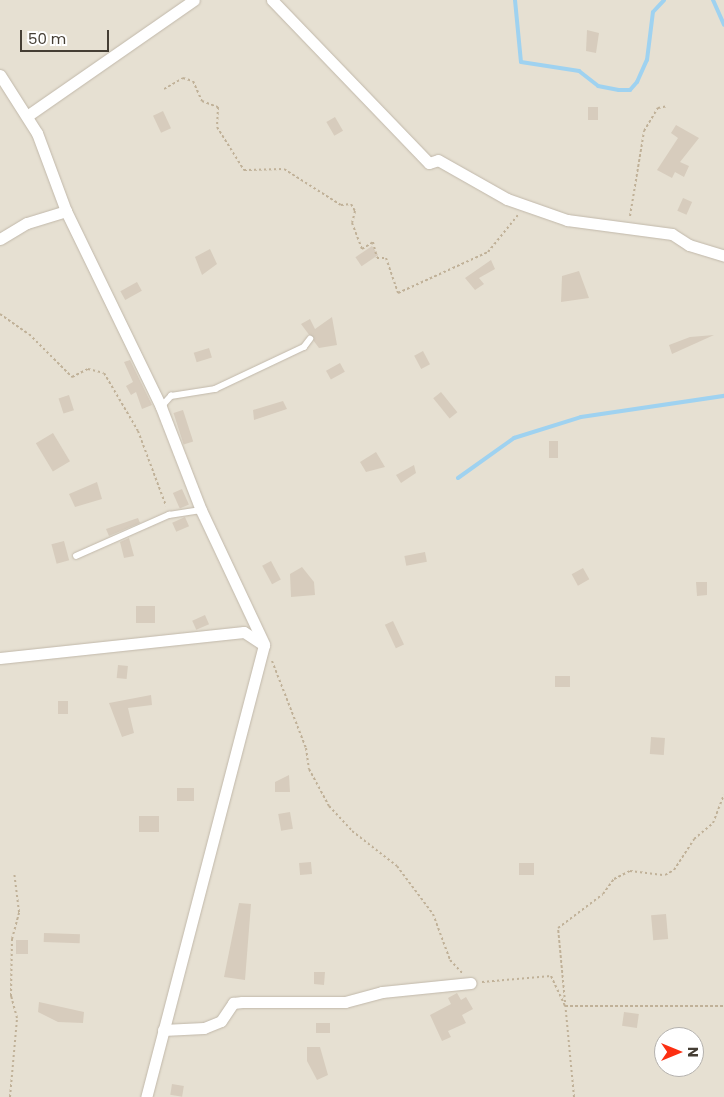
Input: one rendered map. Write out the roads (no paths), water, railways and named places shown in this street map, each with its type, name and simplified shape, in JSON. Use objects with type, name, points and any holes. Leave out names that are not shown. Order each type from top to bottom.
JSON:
[{"type":"street","points":[[26,116],[194,0]]},
{"type":"street","points":[[272,0],[429,163],[438,160],[462,170],[525,206],[602,227],[625,225],[672,234],[689,245],[724,256]]},
{"type":"street","points":[[0,75],[26,116],[66,211],[160,407],[201,510],[264,645],[146,1097]]},
{"type":"street","points":[[0,239],[27,223],[66,211]]},
{"type":"street","points":[[0,658],[244,632],[264,645]]},
{"type":"street","points":[[164,1030],[204,1028],[222,1020],[233,1003],[345,1002],[382,992],[471,983]]},
{"type":"lane","points":[[160,407],[171,396],[215,389],[246,370],[304,348],[310,339]]},
{"type":"lane","points":[[76,556],[168,515],[201,510]]},
{"type":"waterway","points":[[515,0],[521,62],[579,71],[598,86],[619,90],[630,90],[637,82],[647,60],[653,12],[664,0]]},
{"type":"waterway","points":[[713,0],[724,25]]},
{"type":"waterway","points":[[458,478],[514,438],[581,417],[724,396]]}]
